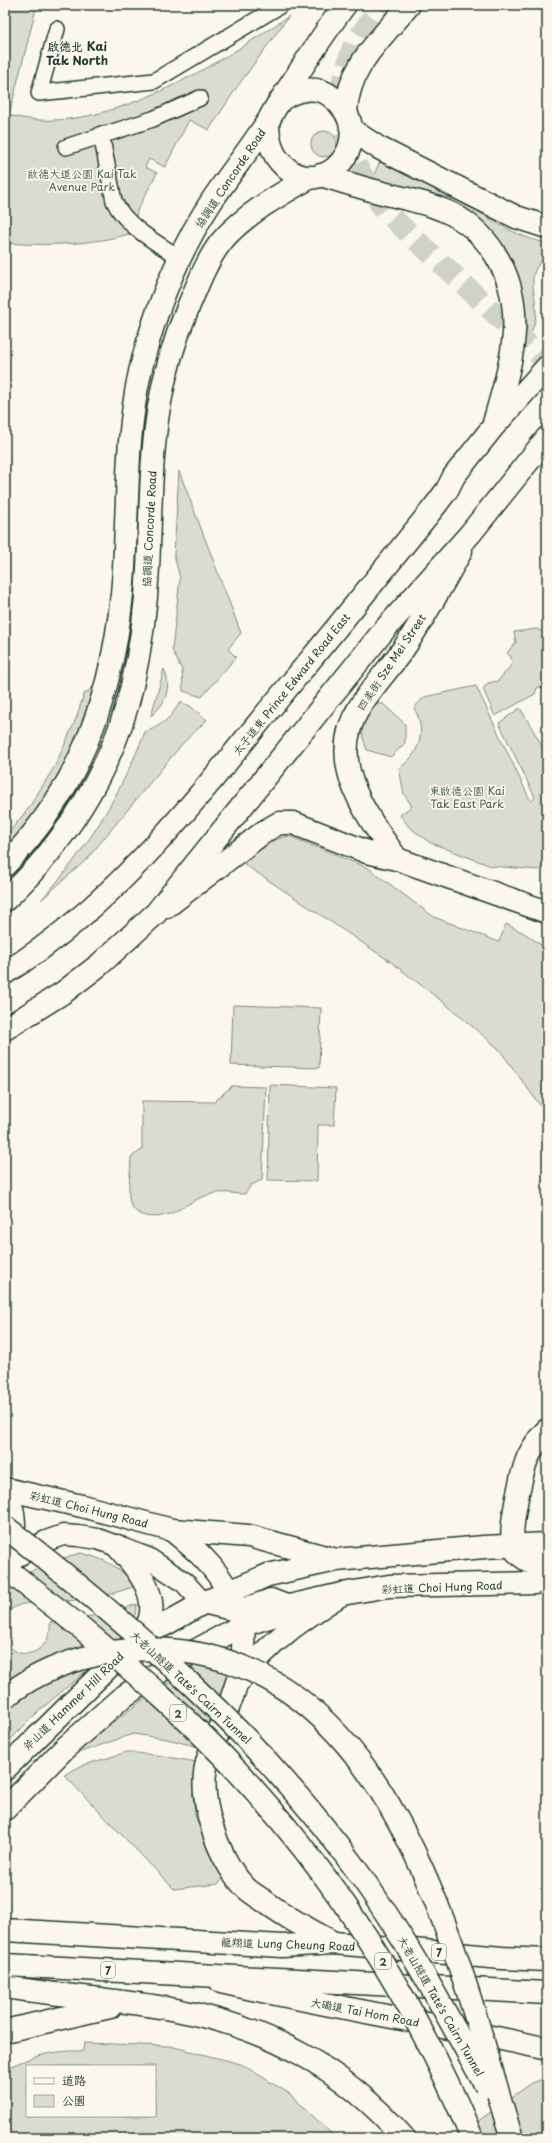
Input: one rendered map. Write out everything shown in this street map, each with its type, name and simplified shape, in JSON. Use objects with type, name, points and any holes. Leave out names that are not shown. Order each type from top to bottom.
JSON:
[{"type":"main road","name":"協調道 Concorde Road","points":[[5,865],[39,825],[74,771],[87,743],[106,692],[115,644],[123,580],[128,458],[136,391],[154,324],[180,258],[210,203],[268,122],[304,62],[345,5]]},
{"type":"main road","name":"協調道 Concorde Road","points":[[5,900],[47,855],[78,811],[104,765],[126,709],[137,665],[146,596],[152,465],[158,409],[173,346],[196,289],[214,252],[234,228],[292,188],[342,164],[350,149],[350,121],[347,94],[353,76],[363,60],[409,5]]},
{"type":"main road","points":[[282,99],[291,93],[304,90],[317,90],[328,94],[350,121],[379,148],[516,217],[547,227]]},
{"type":"main road","name":"協調道 Concorde Road","points":[[268,122],[268,137],[278,160],[287,170],[298,175],[316,176]]},
{"type":"main road","points":[[316,176],[444,210],[469,225],[491,247],[508,278],[513,292],[515,317],[512,350],[493,427]]},
{"type":"main road","name":"太子道東 Prince Edward Road East","points":[[5,973],[32,956],[69,929],[124,879],[218,773],[362,598],[443,495],[454,476],[493,427],[547,368]]},
{"type":"main road","points":[[156,913],[385,628],[470,534],[547,438]]},
{"type":"main road","name":"四美街 Sze Mei Street","points":[[398,859],[374,825],[353,788],[348,768],[346,746],[350,730],[359,709],[405,647],[470,534]]},
{"type":"main road","points":[[5,1029],[64,992],[99,965],[156,913],[212,873],[248,844],[279,823],[293,823],[367,852],[398,859],[547,912]]},
{"type":"main road","points":[[547,1430],[540,1437],[529,1456],[523,1471],[512,1524],[513,1546],[517,1552],[526,1559],[547,1569]]},
{"type":"main road","name":"彩虹道 Choi Hung Road","points":[[5,1490],[82,1506],[172,1530],[249,1536],[336,1560]]},
{"type":"main road","name":"彩虹道 Choi Hung Road","points":[[5,1490],[14,1513],[12,1539],[5,1555]]},
{"type":"main road","name":"大老山隧道 Tate's Cairn Tunnel","points":[[5,1527],[105,1607],[196,1689],[242,1733],[306,1805],[354,1868],[402,1937],[427,1978],[509,2130]]},
{"type":"main road","name":"彩虹道 Choi Hung Road","points":[[172,1530],[200,1553],[214,1569],[228,1591],[240,1618],[276,1615],[289,1606],[342,1594],[389,1586],[534,1583],[547,1578]]},
{"type":"main road","name":"彩虹道 Choi Hung Road","points":[[228,1591],[268,1574],[336,1560],[547,1544]]},
{"type":"main road","points":[[117,1546],[138,1570],[150,1595],[148,1627],[141,1636]]},
{"type":"main road","name":"2","points":[[5,1568],[84,1630],[158,1694],[206,1739],[265,1802],[347,1907],[376,1950],[401,1991],[434,2053],[472,2138]]},
{"type":"main road","name":"斧山道 Hammer Hill Road","points":[[5,1769],[141,1636],[228,1591]]},
{"type":"main road","points":[[239,1681],[255,1660],[275,1640],[301,1620],[342,1594]]},
{"type":"main road","points":[[5,1809],[64,1749],[120,1699],[240,1618],[245,1645],[239,1681],[207,1765],[207,1806],[213,1834],[227,1861],[244,1887],[290,1920],[334,1943]]},
{"type":"main road","points":[[5,1696],[48,1671],[77,1660],[119,1651],[159,1649],[196,1653],[243,1667],[286,1690],[322,1717],[348,1744],[372,1777],[397,1819],[416,1858],[433,1897],[469,1997],[509,2130]]},
{"type":"main road","name":"龍翔道 Lung Cheung Road","points":[[5,1930],[282,1946],[334,1943],[502,1958],[547,1960]]},
{"type":"main road","name":"7","points":[[5,1965],[547,1993]]},
{"type":"main road","name":"大磡道 Tai Hom Road","points":[[184,1974],[333,2007],[447,2027],[547,2049]]},
{"type":"main road","points":[[5,1987],[177,2010],[214,2019],[264,2035],[323,2065],[365,2098],[404,2138]]},
{"type":"main road","points":[[5,2031],[92,2010],[133,2003]]},
{"type":"street","points":[[57,29],[39,93],[154,81],[281,5]]},
{"type":"street","points":[[66,147],[101,134],[153,119],[200,98]]},
{"type":"street","points":[[101,134],[114,201],[119,211],[131,223],[180,258]]},
{"type":"street","points":[[5,1563],[31,1548],[63,1535],[98,1540],[148,1558],[184,1582],[203,1603],[240,1618]]},
{"type":"green space","name":"啟德大道公園 Kai Tak Avenue Park","points":[[5,5],[37,5],[9,115],[44,120],[80,117],[118,108],[156,93],[193,75],[228,55],[289,16],[237,87],[209,130],[189,120],[165,167],[149,159],[145,167],[157,173],[137,211],[133,233],[101,240],[69,244],[21,244],[5,243]]},
{"type":"green space","points":[[324,131],[333,135],[337,144],[333,153],[324,157],[315,153],[311,144],[315,135]]},
{"type":"green space","points":[[380,161],[441,189],[505,228],[547,243],[547,256],[540,263],[533,276],[536,312],[532,331],[529,333],[527,330],[520,285],[516,274],[512,264],[500,245],[370,184]]},
{"type":"green space","points":[[179,471],[241,633],[228,649],[236,657],[202,697],[183,691],[182,670],[172,650],[180,578],[174,555]]},
{"type":"green space","points":[[537,629],[543,632],[545,638],[547,689],[540,687],[537,688],[535,694],[495,716],[483,689],[488,683],[498,681],[512,664],[511,657],[507,653],[516,642],[514,632]]},
{"type":"green space","points":[[164,669],[167,682],[166,695],[164,701],[151,716]]},
{"type":"green space","points":[[95,686],[79,736],[64,767],[27,823],[5,849],[5,837],[28,809],[55,766],[76,719],[84,694]]},
{"type":"green space","name":"東啟德公園 Kai Tak East Park","points":[[476,686],[531,802],[535,797],[499,723],[520,708],[547,754],[547,860],[539,870],[491,866],[429,842],[409,827],[400,815],[412,806],[404,794],[399,768],[412,756],[421,733],[418,716],[414,708],[424,697]]},
{"type":"green space","points":[[180,702],[190,706],[207,720],[183,743],[86,860],[41,900],[73,862],[101,821],[125,778],[145,732],[157,727],[166,720],[174,712]]},
{"type":"green space","points":[[382,703],[405,724],[405,743],[391,757],[367,750],[363,738],[363,723],[365,718],[371,707]]},
{"type":"green space","points":[[289,836],[368,868],[434,917],[499,942],[506,924],[524,933],[547,949],[547,1115],[499,1049],[448,1006],[391,962],[244,864],[253,854],[270,842]]},
{"type":"green space","points":[[233,1005],[321,1008],[319,1068],[231,1065]]},
{"type":"green space","points":[[270,1085],[336,1088],[334,1125],[318,1125],[317,1181],[268,1180]]},
{"type":"green space","points":[[232,1086],[266,1087],[262,1180],[251,1185],[245,1194],[216,1193],[207,1195],[170,1214],[163,1216],[148,1216],[135,1211],[131,1205],[129,1197],[129,1182],[131,1157],[142,1150],[142,1101],[214,1102]]},
{"type":"green space","points":[[81,1553],[98,1558],[112,1565],[123,1573],[136,1586],[111,1594],[40,1606],[30,1603],[21,1604],[5,1614],[5,1588],[41,1566]]},
{"type":"green space","points":[[137,1604],[133,1624],[122,1641],[40,1710],[5,1745],[5,1638],[10,1647],[17,1652],[24,1654],[32,1652],[40,1649],[46,1642],[50,1622],[112,1613]]},
{"type":"green space","points":[[223,1649],[232,1652],[236,1659],[237,1665],[202,1748],[167,1739],[133,1734],[75,1754],[92,1739],[146,1698]]},
{"type":"green space","points":[[127,1752],[197,1762],[193,1795],[195,1815],[210,1852],[228,1874],[218,1884],[174,1889],[64,1775],[81,1766]]},
{"type":"green space","points":[[84,2043],[170,2046],[241,2064],[290,2094],[336,2138],[5,2138],[5,2069],[34,2057],[72,2051],[83,2051]]},
{"type":"green space","points":[[547,2079],[547,2138],[454,2138],[532,2083]]},
{"type":"tunnel","points":[[343,98],[343,80],[354,44],[382,5]]},
{"type":"tunnel","points":[[345,132],[357,167],[385,211],[547,362]]},
{"type":"district","name":"啟德北 Kai Tak North","points":[[77,53]]}]
